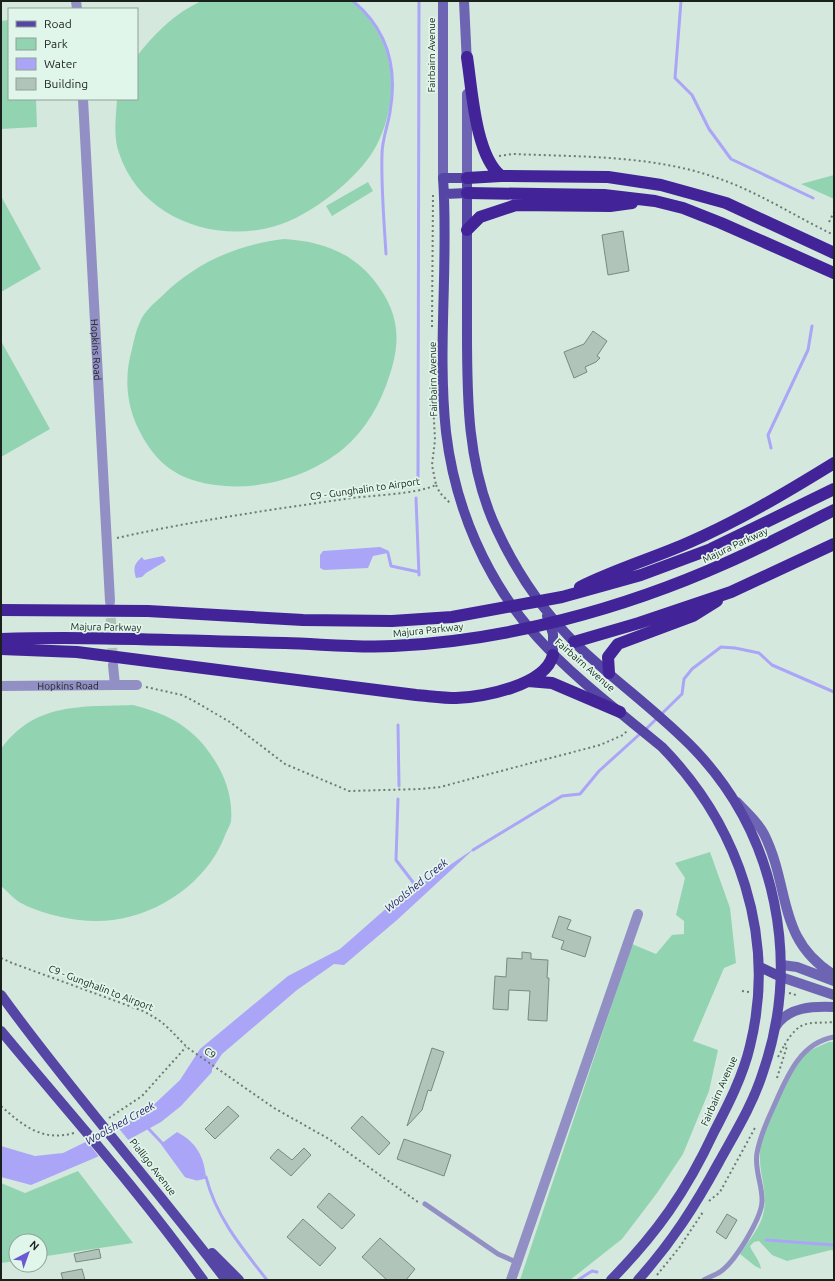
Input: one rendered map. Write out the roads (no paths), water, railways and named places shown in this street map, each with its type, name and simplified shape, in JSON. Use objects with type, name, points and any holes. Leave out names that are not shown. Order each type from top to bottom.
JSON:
[{"type":"highway","points":[[467,58],[480,136],[490,165],[501,176]]},
{"type":"highway","points":[[468,178],[501,176],[608,178],[661,185],[726,203],[834,254]]},
{"type":"highway","points":[[467,193],[604,195],[655,201],[683,208],[721,223],[834,273]]},
{"type":"highway","points":[[467,230],[480,217],[516,205],[610,206],[655,201]]},
{"type":"highway","points":[[562,597],[604,575],[658,556],[702,537],[754,510],[834,463]]},
{"type":"highway","name":"Majura Parkway","points":[[1,610],[148,611],[303,620],[392,621],[452,618],[562,597],[641,575],[711,549],[834,489]]},
{"type":"highway","name":"Majura Parkway","points":[[1,639],[83,638],[392,646],[451,640],[510,631],[607,608],[673,585],[744,555],[834,510]]},
{"type":"highway","points":[[574,642],[639,623],[731,592],[834,544]]},
{"type":"highway","points":[[609,673],[607,666],[608,657],[618,644],[693,616],[731,592]]},
{"type":"highway","points":[[1,649],[77,652],[447,698],[487,694],[527,681],[548,666],[554,650]]},
{"type":"highway","points":[[527,681],[552,683],[622,713]]},
{"type":"main road","name":"Fairbairn Avenue","points":[[443,1],[444,386],[446,430],[451,465],[459,500],[478,548],[514,609],[537,637],[554,650],[622,713],[662,747],[677,763],[706,800],[733,851],[748,894],[760,966],[756,1016],[750,1046],[733,1094],[691,1178],[677,1201],[642,1247],[611,1280]]},
{"type":"main road","name":"Fairbairn Avenue","points":[[464,1],[467,58],[468,414],[475,461],[484,497],[497,530],[542,604],[574,642],[675,731],[698,754],[730,794],[755,840],[763,861],[774,900],[782,965],[776,1026],[762,1076],[748,1109],[734,1136],[684,1224],[638,1280]]},
{"type":"main road","points":[[443,178],[468,178]]},
{"type":"main road","points":[[444,194],[467,193]]},
{"type":"main road","points":[[542,604],[553,634],[554,650],[574,642]]},
{"type":"main road","points":[[730,794],[757,823],[765,835],[777,866],[790,922],[797,938],[815,960],[834,975]]},
{"type":"main road","points":[[760,966],[782,965],[797,967],[834,981]]},
{"type":"main road","points":[[760,966],[781,977],[834,995]]},
{"type":"main road","name":"Pialligo Avenue","points":[[1,995],[32,1037],[143,1173],[226,1280]]},
{"type":"main road","points":[[776,1026],[783,1017],[799,1009],[820,1006],[834,1007]]},
{"type":"main road","points":[[1,1030],[66,1106],[180,1248],[203,1280]]},
{"type":"main road","points":[[180,1222],[239,1280]]},
{"type":"street","name":"Hopkins Road","points":[[83,100],[110,601]]},
{"type":"street","points":[[113,665],[114,685]]},
{"type":"street","name":"Hopkins Road","points":[[1,686],[137,685]]},
{"type":"street","points":[[511,1280],[638,914]]},
{"type":"lane","points":[[704,1280],[721,1271],[731,1261],[759,1215],[762,1202],[756,1156],[760,1137],[784,1082],[793,1066],[806,1050],[820,1041],[834,1037]]},
{"type":"lane","points":[[424,1205],[498,1254],[516,1262]]},
{"type":"water","points":[[380,547],[389,551],[388,553],[373,556],[368,568],[324,570],[320,568],[320,555],[323,551]]},
{"type":"water","points":[[163,556],[166,561],[142,577],[136,578],[135,566],[142,557],[144,560]]},
{"type":"water","points":[[475,848],[397,920],[344,965],[334,964],[297,990],[222,1054],[212,1069],[212,1072],[181,1106],[161,1122],[97,1157],[31,1185],[1,1177],[1,1146],[35,1156],[63,1153],[145,1113],[180,1080],[200,1049],[288,976],[340,949],[389,906]]},
{"type":"water","points":[[177,1132],[189,1140],[198,1150],[205,1169],[206,1177],[203,1179],[186,1176],[162,1143]]},
{"type":"waterway","points":[[353,1],[375,24],[382,37],[388,50],[393,80],[389,117],[382,154],[382,191],[386,254]]},
{"type":"waterway","points":[[418,478],[419,1]]},
{"type":"waterway","points":[[681,1],[675,78],[692,95],[709,129],[731,159],[813,198]]},
{"type":"waterway","points":[[771,448],[768,435],[808,350],[812,326]]},
{"type":"waterway","points":[[416,498],[419,575]]},
{"type":"waterway","points":[[388,553],[391,566],[419,572]]},
{"type":"waterway","name":"Woolshed Creek","points":[[645,730],[682,694],[684,679],[692,669],[721,647],[759,653],[772,665],[834,692]]},
{"type":"waterway","points":[[398,725],[399,786]]},
{"type":"waterway","name":"Woolshed Creek","points":[[473,850],[562,796],[580,794],[599,771],[641,733]]},
{"type":"waterway","points":[[398,799],[396,860],[419,890]]},
{"type":"waterway","points":[[146,1126],[162,1143],[186,1176],[197,1179],[206,1177],[210,1192],[223,1219],[239,1244],[267,1280]]},
{"type":"waterway","points":[[766,1240],[834,1245]]},
{"type":"waterway","points":[[578,1280],[592,1271],[597,1272]]},
{"type":"tunnel","points":[[110,603],[113,663]]}]
